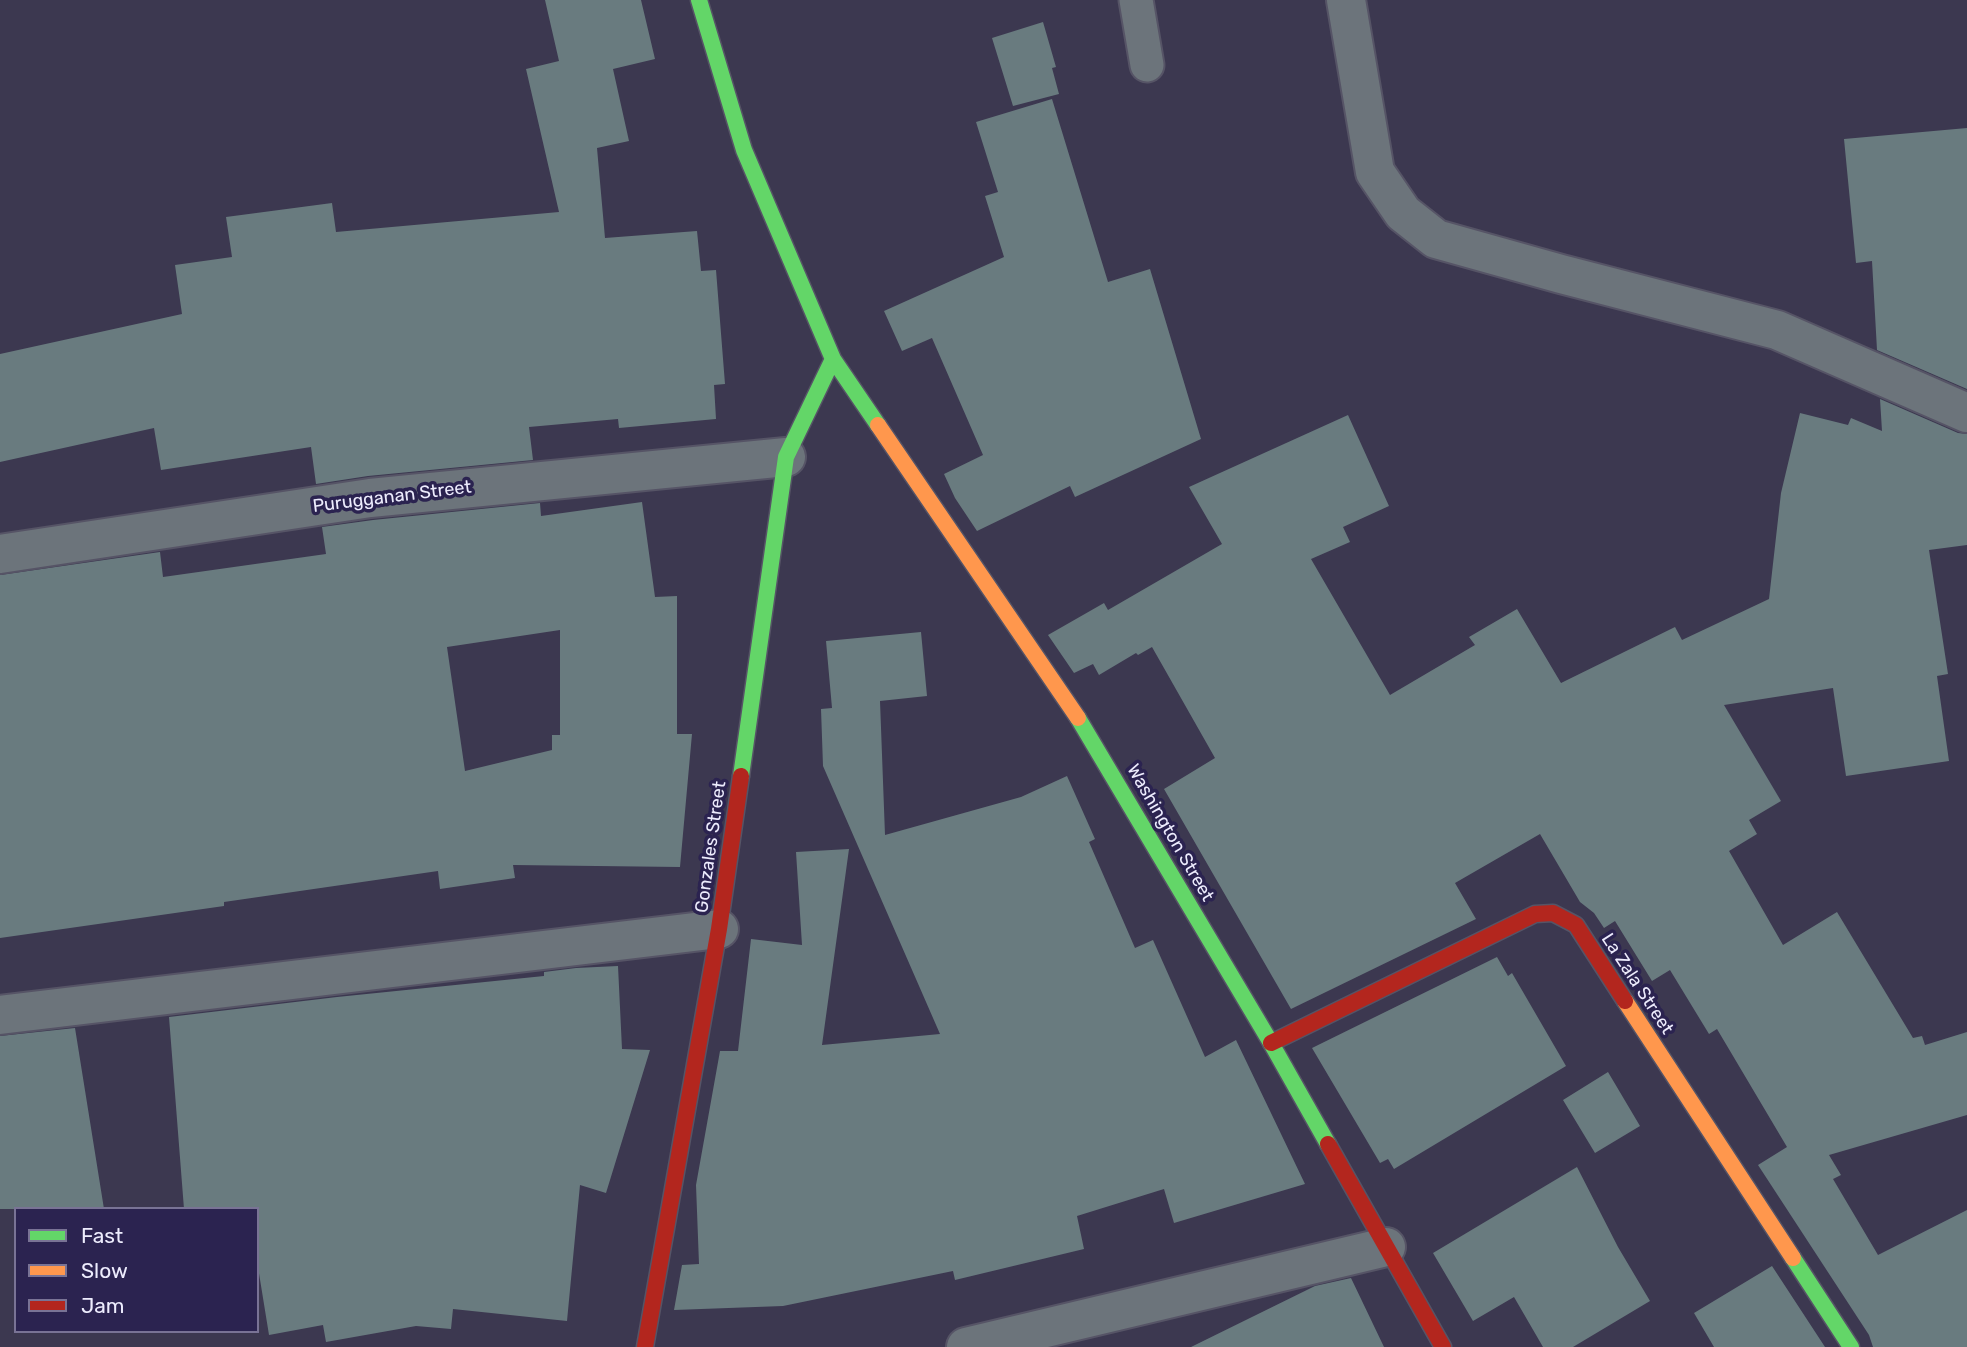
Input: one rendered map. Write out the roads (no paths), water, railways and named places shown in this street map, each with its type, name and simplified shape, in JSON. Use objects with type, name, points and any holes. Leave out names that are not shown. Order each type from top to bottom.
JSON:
[{"type":"street","name":"Washington Street","points":[[699,0],[744,150],[833,359],[1087,731],[1271,1043],[1443,1347]]},
{"type":"street","points":[[1346,0],[1375,172],[1403,213],[1436,239],[1777,330],[1967,413]]},
{"type":"street","name":"Gonzales Street","points":[[645,1347],[719,929],[786,457],[833,359]]},
{"type":"street","name":"Purugganan Street","points":[[0,554],[370,498],[786,457]]},
{"type":"street","name":"La Zala Street","points":[[1271,1043],[1535,914],[1553,913],[1565,919],[1576,925],[1851,1347]]},
{"type":"street","points":[[0,1015],[719,929]]},
{"type":"street","points":[[966,1347],[1386,1247]]},
{"type":"lane","points":[[1136,0],[1147,65]]}]
